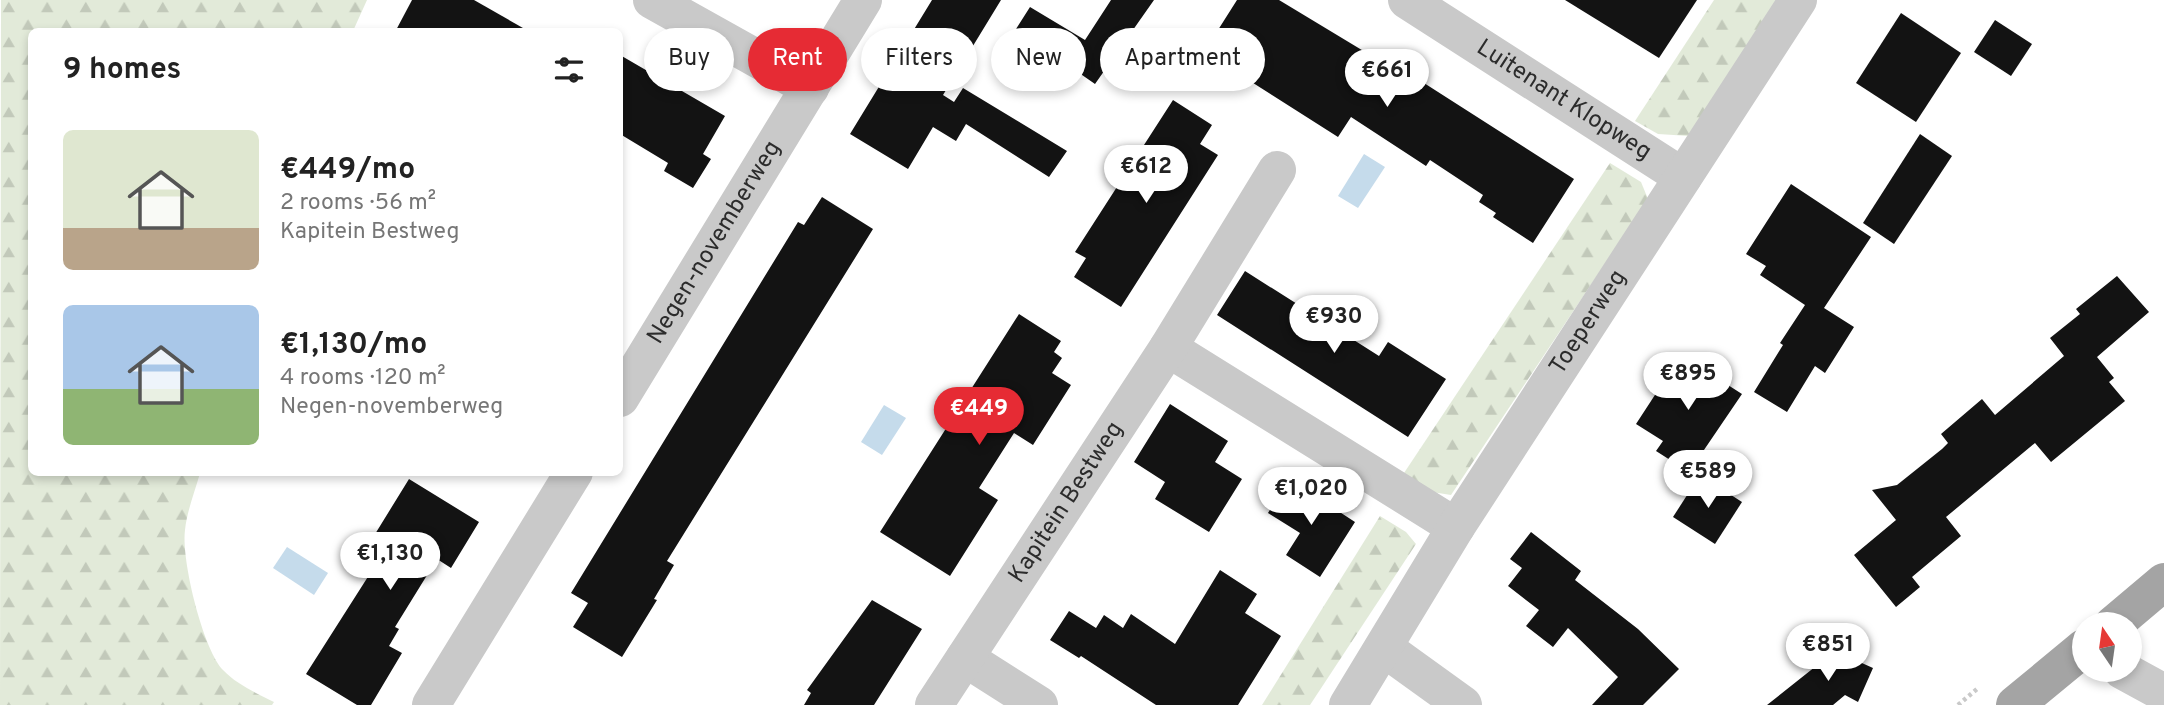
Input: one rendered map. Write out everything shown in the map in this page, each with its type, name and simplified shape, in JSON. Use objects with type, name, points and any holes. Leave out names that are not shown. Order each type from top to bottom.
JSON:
[{"type":"main road","points":[[2015,705],[2072,658]]},
{"type":"street","points":[[652,0],[748,53]]},
{"type":"street","name":"Negen-novemberweg","points":[[846,28],[863,0]]},
{"type":"street","name":"Luitenant Klopweg","points":[[1407,0],[1683,177]]},
{"type":"street","name":"Toeperweg","points":[[1356,702],[1384,648],[1456,527],[1798,0]]},
{"type":"street","name":"Negen-novemberweg","points":[[623,393],[808,91]]},
{"type":"street","name":"Kapitein Bestweg","points":[[934,705],[1168,348],[1276,170]]},
{"type":"street","points":[[1168,348],[1456,527]]},
{"type":"street","points":[[431,705],[572,476]]},
{"type":"street","points":[[1384,648],[1463,705]]},
{"type":"street","points":[[965,658],[1039,705]]},
{"type":"street","points":[[2142,681],[2164,693]]},
{"type":"green space","points":[[1,0],[367,0],[354,28],[28,28],[28,476],[199,476],[187,516],[185,544],[190,582],[201,624],[215,659],[223,670],[241,684],[274,702],[272,705],[0,705]]},
{"type":"green space","points":[[1714,0],[1779,0],[1689,136],[1658,134],[1635,121]]},
{"type":"green space","points":[[1610,163],[1641,182],[1648,199],[1451,495],[1432,492],[1402,476]]},
{"type":"green space","points":[[1380,516],[1406,532],[1416,544],[1310,705],[1262,705]]},
{"type":"water","points":[[1364,154],[1385,167],[1358,208],[1338,196]]},
{"type":"water","points":[[884,405],[906,418],[882,455],[861,442]]},
{"type":"water","points":[[287,547],[328,573],[314,595],[273,568]]},
{"type":"building","points":[[412,0],[474,0],[523,28],[397,28]]},
{"type":"building","points":[[932,0],[1001,0],[977,39],[977,28],[915,28]]},
{"type":"building","points":[[1111,0],[1154,0],[1134,28],[1100,28],[1100,77],[1095,84],[1086,78],[1086,38]]},
{"type":"building","points":[[1237,0],[1279,0],[1385,64],[1388,60],[1574,179],[1533,243],[1493,217],[1496,213],[1479,202],[1483,195],[1430,160],[1426,166],[1351,117],[1338,137],[1265,91],[1265,28],[1219,28]]},
{"type":"building","points":[[1565,0],[1697,0],[1659,58]]},
{"type":"building","points":[[1030,7],[1065,28],[1017,28]]},
{"type":"building","points":[[1901,13],[1961,53],[1916,122],[1856,83]]},
{"type":"building","points":[[1995,20],[2032,44],[2011,76],[1974,52]]},
{"type":"building","points":[[623,57],[644,69],[644,91],[682,91],[725,116],[703,154],[711,159],[693,188],[664,171],[668,163],[623,136]]},
{"type":"building","points":[[876,91],[945,91],[943,95],[954,102],[961,91],[968,91],[1067,151],[1049,177],[966,124],[956,141],[933,127],[908,169],[850,134]]},
{"type":"building","points":[[1173,100],[1212,125],[1200,144],[1218,155],[1121,307],[1074,277],[1086,258],[1075,252]]},
{"type":"building","points":[[1920,134],[1952,156],[1894,244],[1863,223]]},
{"type":"building","points":[[1791,184],[1871,237],[1824,308],[1854,327],[1825,373],[1815,366],[1787,412],[1754,392],[1783,345],[1780,343],[1805,305],[1760,275],[1766,266],[1746,254]]},
{"type":"building","points":[[822,197],[873,229],[667,561],[674,565],[654,599],[657,600],[622,657],[573,627],[588,603],[571,593],[798,222],[804,225]]},
{"type":"building","points":[[1245,271],[1379,356],[1388,342],[1446,379],[1408,437],[1217,315]]},
{"type":"building","points":[[2117,276],[2149,312],[2097,357],[2114,378],[2109,382],[2125,401],[2051,462],[2035,443],[1946,517],[1961,536],[1912,577],[1920,587],[1896,607],[1854,555],[1896,520],[1872,490],[1897,485],[1942,449],[1948,443],[1941,434],[1982,399],[1995,415],[2064,356],[2050,338],[2080,314],[2076,309]]},
{"type":"building","points":[[1019,314],[1061,341],[1054,352],[1062,358],[1052,373],[1071,385],[1033,445],[1014,433],[979,488],[998,500],[950,576],[880,532]]},
{"type":"building","points":[[1681,355],[1742,394],[1689,472],[1656,451],[1663,441],[1636,424]]},
{"type":"building","points":[[1170,404],[1228,441],[1215,462],[1242,479],[1209,532],[1155,499],[1165,482],[1134,462]]},
{"type":"building","points":[[1700,475],[1742,502],[1715,544],[1673,517]]},
{"type":"building","points":[[409,479],[479,522],[451,568],[437,559],[395,627],[399,629],[389,646],[402,653],[371,705],[357,705],[306,674],[378,561],[364,552]]},
{"type":"building","points":[[1289,479],[1355,522],[1320,577],[1286,555],[1300,533],[1268,513]]},
{"type":"building","points":[[1531,532],[1581,571],[1575,580],[1638,629],[1679,669],[1643,705],[1592,705],[1618,677],[1568,628],[1553,647],[1526,626],[1539,610],[1508,586],[1522,568],[1510,559]]},
{"type":"building","points":[[1220,570],[1257,594],[1245,613],[1281,636],[1238,705],[1156,705],[1081,656],[1079,658],[1050,640],[1069,611],[1096,628],[1104,615],[1123,628],[1131,614],[1175,644]]},
{"type":"building","points":[[872,600],[922,629],[874,705],[804,705],[811,693],[807,690]]},
{"type":"building","points":[[1835,651],[1873,668],[1858,702],[1845,695],[1833,705],[1767,705]]}]
